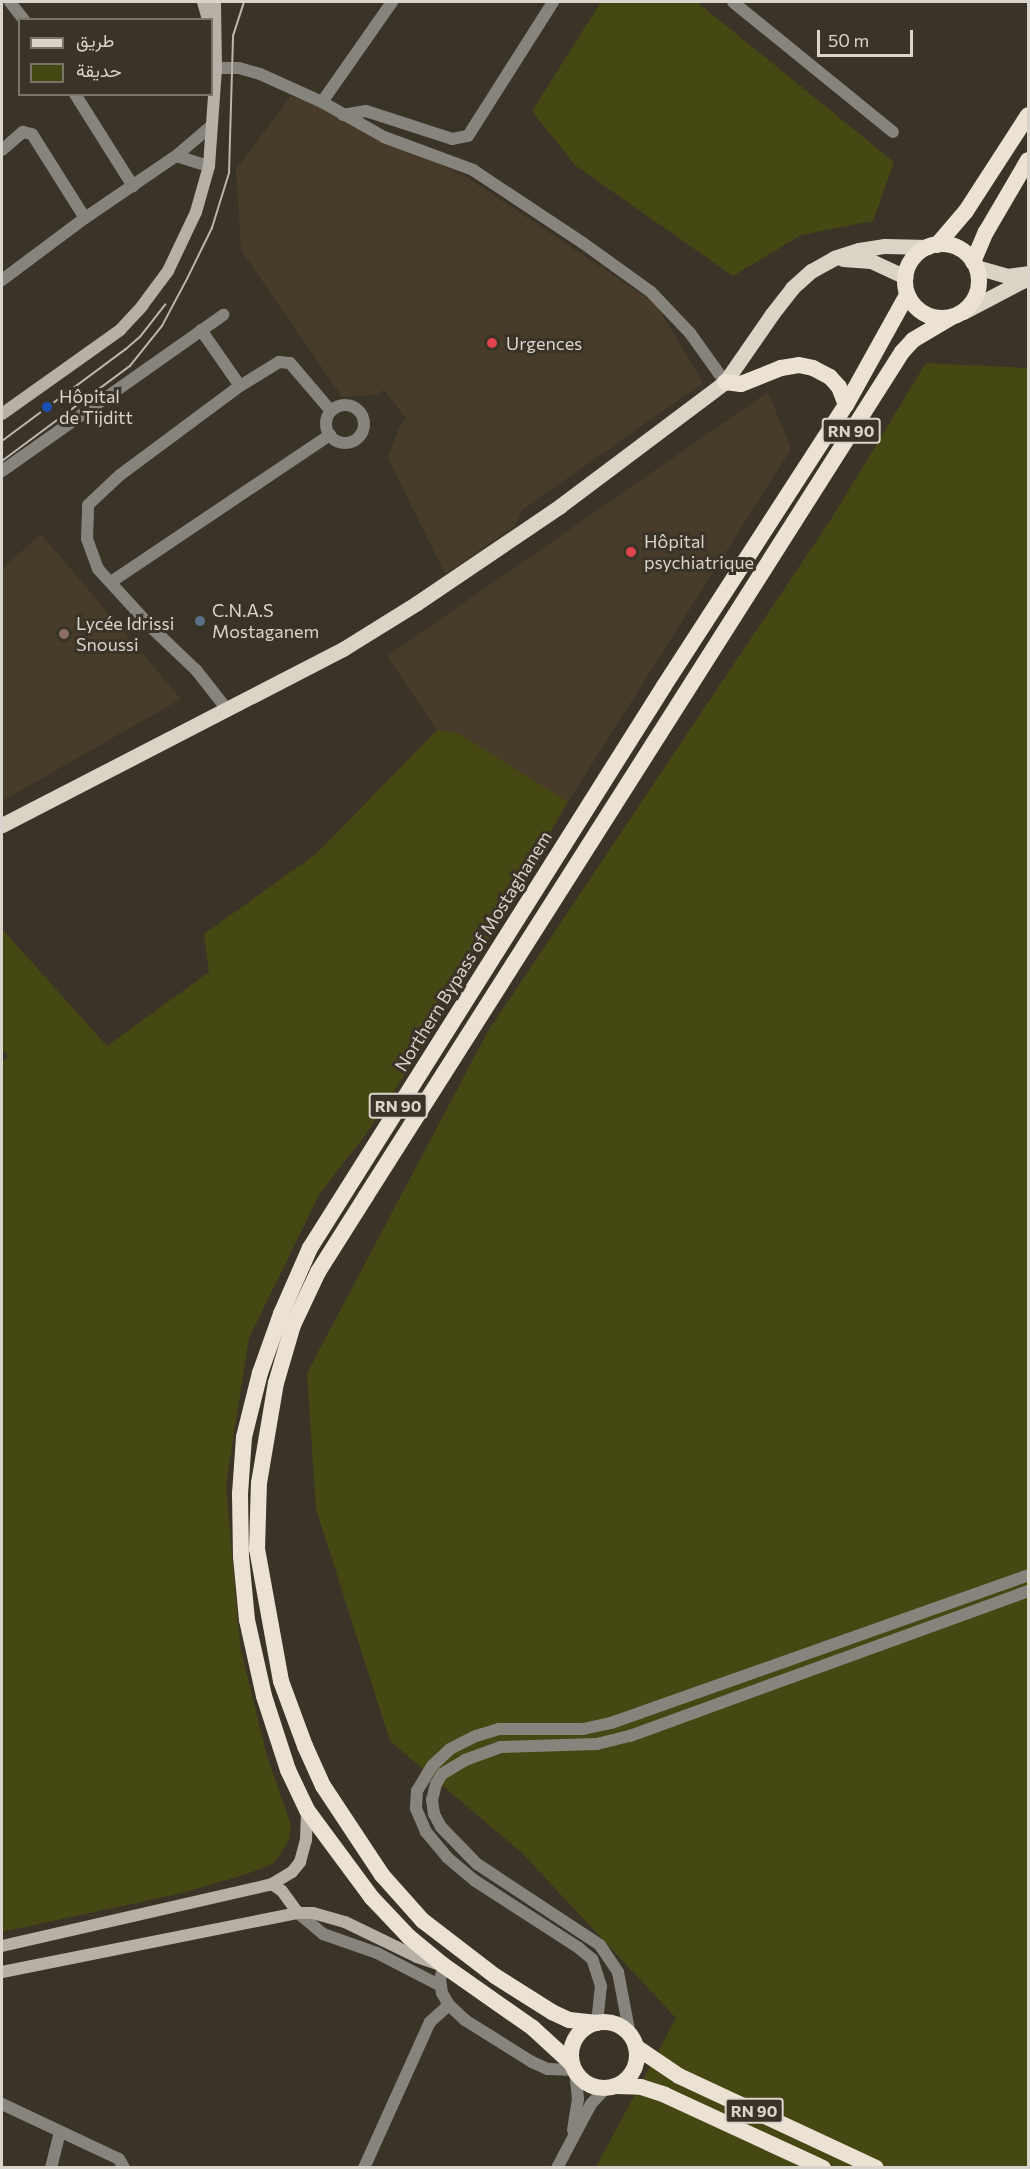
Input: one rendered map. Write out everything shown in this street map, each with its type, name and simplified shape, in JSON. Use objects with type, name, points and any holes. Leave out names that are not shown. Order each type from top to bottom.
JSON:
[{"type":"highway","points":[[1029,115],[966,211],[933,246],[913,259],[905,277],[908,295],[913,304],[930,317],[957,315],[977,292],[975,265],[986,232],[1029,160]]},
{"type":"highway","points":[[933,246],[958,248],[975,265]]},
{"type":"highway","name":"Northern Bypass of Mostaghanem","points":[[574,2068],[533,2028],[443,1966],[409,1937],[372,1898],[306,1810],[288,1770],[264,1696],[247,1620],[241,1557],[240,1494],[244,1437],[260,1373],[281,1314],[310,1248],[846,405],[908,295]]},
{"type":"highway","name":"RN 90","points":[[597,2023],[569,2020],[552,2012],[495,1976],[423,1921],[382,1875],[352,1833],[324,1786],[305,1746],[281,1681],[257,1549],[259,1483],[276,1383],[293,1325],[318,1272],[768,562],[902,352],[913,340],[957,315]]},
{"type":"highway","points":[[725,381],[741,384],[781,368],[799,365],[813,368],[830,377],[839,387],[846,405]]},
{"type":"highway","points":[[597,2023],[615,2024],[633,2041],[635,2066],[630,2074],[611,2087],[588,2085],[574,2068],[570,2054],[576,2037],[581,2031],[597,2023]]},
{"type":"highway","name":"RN 90","points":[[633,2041],[679,2076],[876,2168]]},
{"type":"highway","name":"RN 90","points":[[611,2087],[641,2087],[665,2095],[823,2168]]},
{"type":"main road","points":[[203,2],[207,18]]},
{"type":"main road","points":[[2,414],[108,340],[142,306],[168,271],[203,192],[209,166],[216,68],[215,2]]},
{"type":"main road","points":[[213,41],[215,52]]},
{"type":"main road","points":[[2,825],[343,649],[417,603],[575,496],[725,381],[792,288],[811,271],[834,258],[885,246],[933,246]]},
{"type":"main road","points":[[834,258],[870,261],[905,277]]},
{"type":"main road","points":[[975,265],[1007,276],[1029,273]]},
{"type":"main road","points":[[957,315],[1029,278]]},
{"type":"main road","points":[[2,1946],[272,1884],[292,1872],[300,1862],[306,1840],[306,1810]]},
{"type":"main road","points":[[272,1884],[282,1891],[298,1913]]},
{"type":"main road","points":[[2,1972],[298,1913],[313,1913],[345,1922],[417,1957],[443,1966]]},
{"type":"street","points":[[10,2],[22,18]]},
{"type":"street","points":[[322,102],[392,2]]},
{"type":"street","points":[[343,115],[366,111],[452,139],[468,136],[553,2]]},
{"type":"street","points":[[733,2],[893,132]]},
{"type":"street","points":[[216,68],[239,68],[260,74],[322,102],[384,137],[473,170],[583,243],[651,292],[690,333],[725,381]]},
{"type":"street","points":[[76,96],[133,186]]},
{"type":"street","points":[[2,280],[85,218],[176,156],[210,127]]},
{"type":"street","points":[[2,150],[23,132],[32,134],[85,218]]},
{"type":"street","points":[[176,156],[209,166]]},
{"type":"street","points":[[2,471],[223,315]]},
{"type":"street","points":[[201,330],[240,386]]},
{"type":"street","points":[[226,708],[196,670],[153,629],[98,569],[87,539],[88,505],[120,475],[240,386],[279,362],[290,363],[331,411]]},
{"type":"street","points":[[342,405],[354,407],[362,416],[364,428],[357,438],[346,443],[330,435],[326,423],[331,411],[342,405]]},
{"type":"street","points":[[111,582],[330,435]]},
{"type":"street","points":[[597,2023],[602,1986],[592,1959],[579,1947],[474,1880],[447,1857],[426,1832],[416,1808],[417,1791],[432,1766],[450,1749],[476,1736],[500,1729],[583,1729],[611,1723],[1029,1575]]},
{"type":"street","points":[[633,2041],[618,1972],[600,1945],[477,1864],[454,1844],[441,1827],[434,1814],[432,1800],[436,1784],[442,1774],[465,1760],[500,1748],[597,1744],[630,1736],[1029,1591]]},
{"type":"street","points":[[298,1913],[323,1934],[377,1953],[441,1986]]},
{"type":"street","points":[[443,1966],[441,1986],[449,2005],[465,2020],[532,2062],[548,2069],[574,2068],[578,2099],[572,2137]]},
{"type":"street","points":[[364,2168],[430,2022],[449,2005]]},
{"type":"street","points":[[557,2168],[591,2104],[611,2087]]},
{"type":"street","points":[[2,2104],[119,2159],[124,2168]]},
{"type":"street","points":[[51,2168],[60,2133]]},
{"type":"shaded area","name":"Urgences","points":[[291,96],[308,101],[468,178],[656,304],[703,383],[522,510],[516,525],[445,574],[388,458],[400,425],[406,418],[384,390],[376,395],[342,397],[241,250],[236,169]]},
{"type":"shaded area","name":"Hôpital psychiatrique","points":[[768,392],[791,449],[568,802],[458,733],[437,730],[387,656]]},
{"type":"shaded area","name":"Lycée Idrissi Snoussi","points":[[41,534],[181,699],[2,801],[2,569]]},
{"type":"green space","points":[[601,2],[697,2],[894,162],[873,221],[801,235],[733,276],[576,166],[532,111]]},
{"type":"green space","points":[[926,363],[1028,368],[1028,2167],[596,2167],[676,2018],[522,1853],[390,1741],[316,1509],[307,1373],[488,1031],[831,519]]},
{"type":"green space","points":[[437,730],[458,733],[568,802],[457,994],[369,1130],[319,1195],[249,1338],[226,1485],[240,1646],[267,1756],[291,1825],[289,1840],[274,1863],[247,1874],[182,1893],[2,1932],[2,1063],[8,1056],[2,1048],[2,929],[107,1046],[209,972],[204,934],[317,853]]},
{"type":"tram line","points":[[2,461],[130,366],[162,326],[187,279],[212,228],[229,173],[233,36],[244,2]]},
{"type":"tram line","points":[[2,441],[126,349],[140,337],[165,305]]},
{"type":"place","name":"Urgences","points":[[492,343]]},
{"type":"place","name":"Hôpital de Tijditt","points":[[47,407]]},
{"type":"place","name":"Hôpital psychiatrique","points":[[631,552]]},
{"type":"place","name":"C.N.A.S Mostaganem","points":[[200,621]]},
{"type":"place","name":"Lycée Idrissi Snoussi","points":[[64,634]]}]
